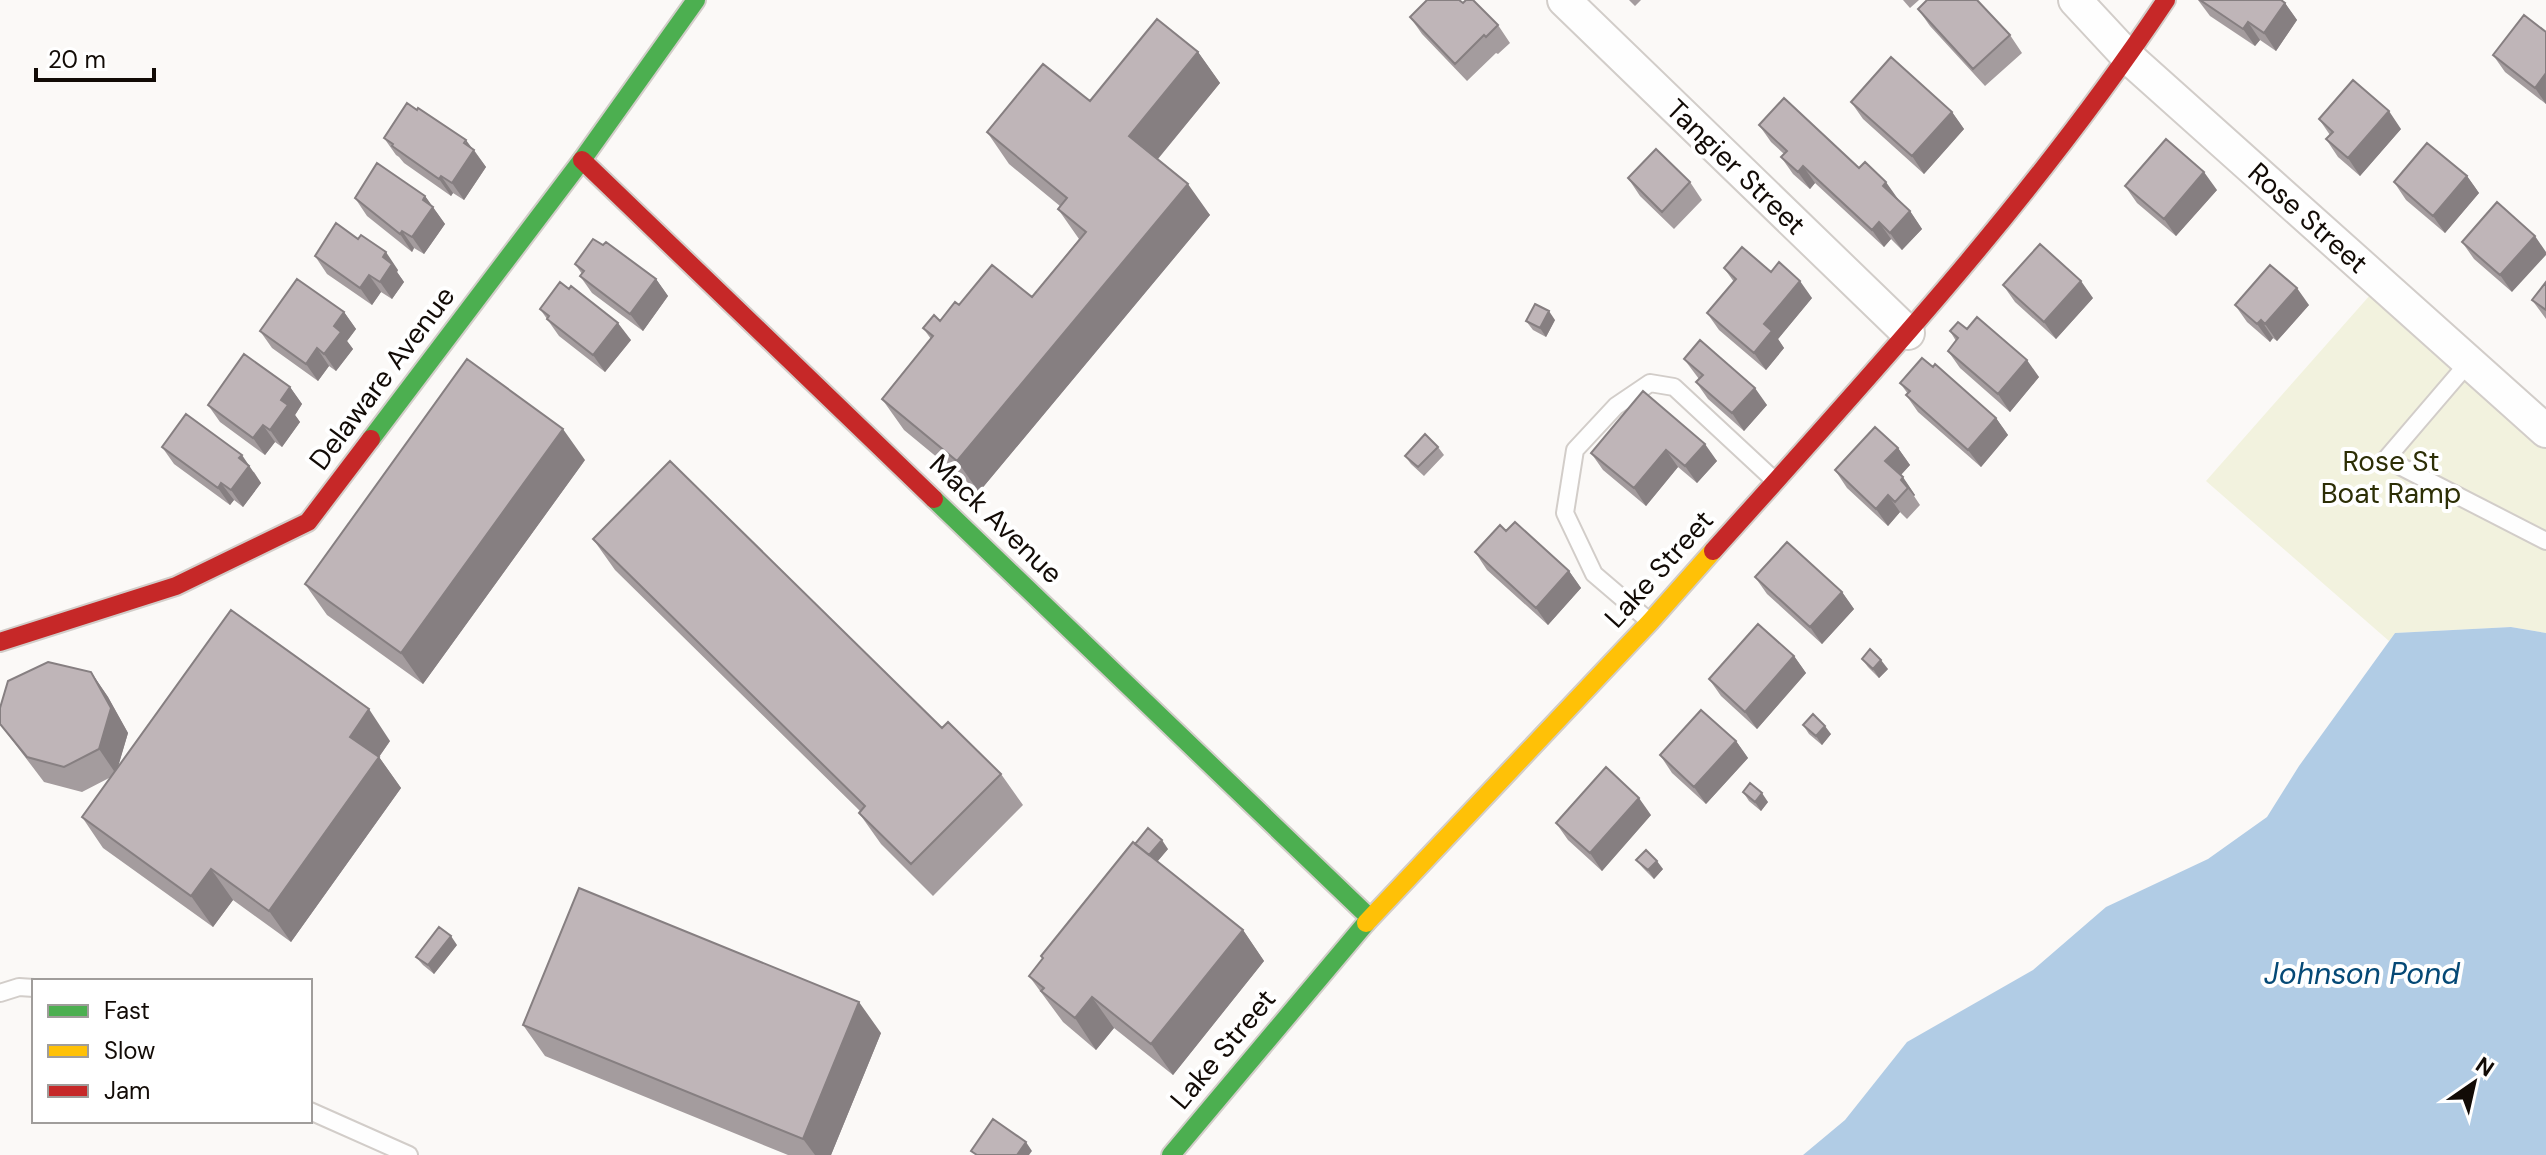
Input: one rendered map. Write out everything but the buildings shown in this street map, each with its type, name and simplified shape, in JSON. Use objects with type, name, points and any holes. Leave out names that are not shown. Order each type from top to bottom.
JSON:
[{"type":"street","name":"Delaware Avenue","points":[[0,642],[176,586],[308,522],[582,160],[696,0]]},
{"type":"street","name":"Tangier Street","points":[[1564,0],[1908,333]]},
{"type":"street","name":"Rose Street","points":[[2075,0],[2128,57],[2546,431]]},
{"type":"street","name":"Lake Street","points":[[1171,1155],[1370,918],[1650,622],[1908,333],[2015,206],[2128,57],[2166,0]]},
{"type":"street","name":"Mack Avenue","points":[[582,160],[1370,918]]},
{"type":"lane","points":[[2469,362],[2386,459],[2546,541]]},
{"type":"lane","points":[[1650,622],[1594,574],[1565,513],[1575,450],[1616,406],[1650,383],[1674,387],[1776,481]]},
{"type":"lane","points":[[0,993],[19,987],[32,988]]},
{"type":"lane","points":[[312,1112],[409,1155]]},
{"type":"green space","name":"Rose St Boat Ramp","points":[[2371,294],[2546,447],[2546,633],[2511,627],[2395,633],[2389,641],[2206,481]]},
{"type":"water","name":"Johnson Pond","points":[[2511,627],[2546,633],[2546,1155],[1803,1155],[1845,1120],[1907,1042],[2033,970],[2106,907],[2208,859],[2267,817],[2299,766],[2395,633]]},
{"type":"traffic: fast","points":[[371,439],[582,160],[696,0]]},
{"type":"traffic: fast","points":[[934,499],[1370,918]]},
{"type":"traffic: fast","points":[[1171,1155],[1366,923]]},
{"type":"traffic: slow","points":[[1366,923],[1713,551]]},
{"type":"traffic: jam","points":[[1713,551],[2007,215],[2062,145],[2166,0]]},
{"type":"traffic: jam","points":[[582,160],[934,499]]},
{"type":"traffic: jam","points":[[0,642],[176,586],[308,522],[371,439]]}]
